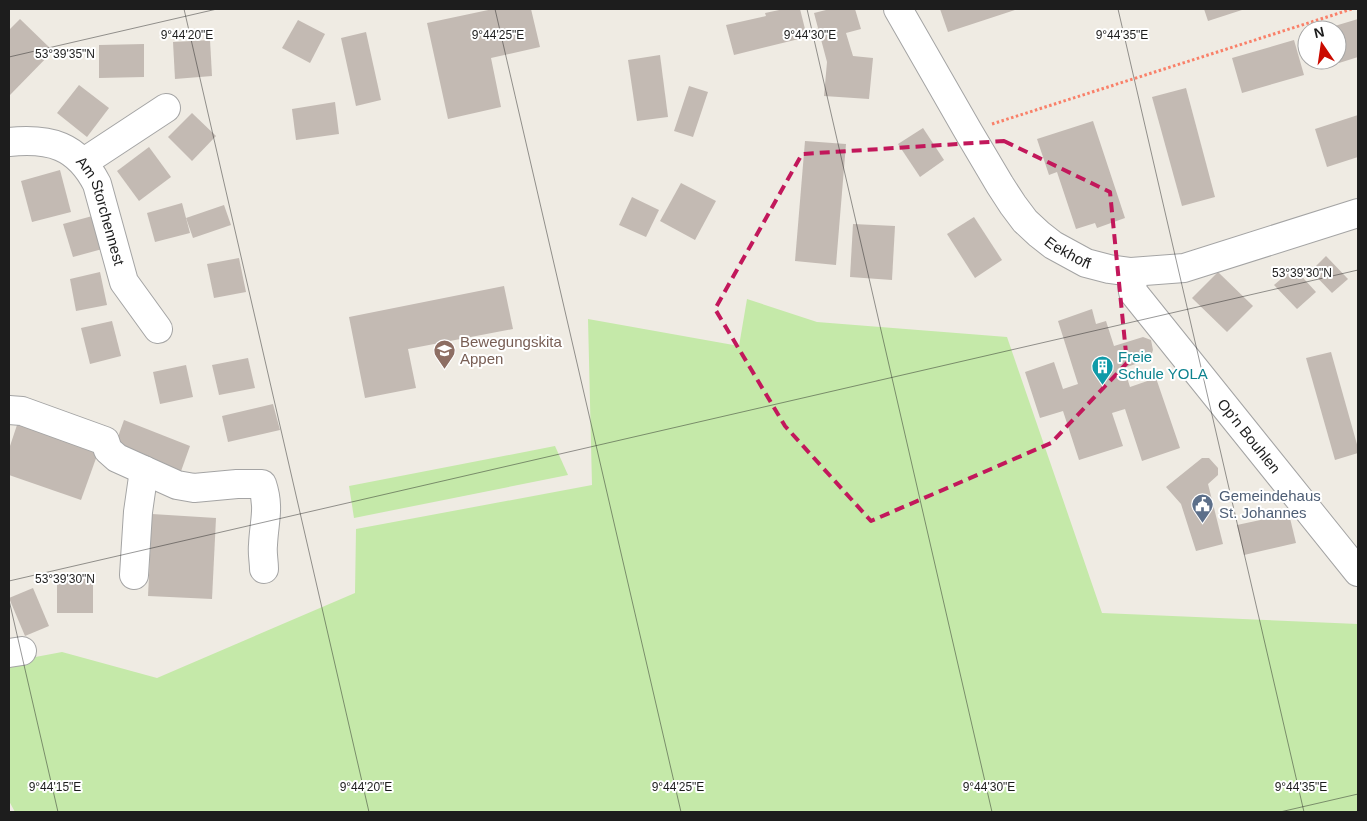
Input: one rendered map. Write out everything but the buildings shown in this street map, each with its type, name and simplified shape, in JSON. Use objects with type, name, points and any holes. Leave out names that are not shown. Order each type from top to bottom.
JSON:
[{"type":"street","name":"Eekhoff","points":[[898,9],[968,132],[1013,205],[1025,221],[1039,234],[1053,245],[1086,263],[1131,272],[1184,268],[1358,213]]},
{"type":"street","points":[[84,162],[166,108]]},
{"type":"street","name":"Am Storchennest","points":[[9,142],[38,141],[55,144],[84,162],[97,184],[124,282],[158,329]]},
{"type":"street","name":"Op'n Bouhlen","points":[[1131,272],[1133,292],[1358,572]]},
{"type":"street","points":[[9,410],[22,411],[105,441],[108,450],[117,458],[177,485],[194,488],[262,484],[266,497],[267,514],[262,546],[264,569]]},
{"type":"street","points":[[134,575],[138,512],[144,470]]},
{"type":"path","points":[[968,132],[1352,9]]},
{"type":"highlighted area","points":[[1004,141],[1110,192],[1127,363],[1051,443],[871,521],[785,426],[715,309],[802,154]]},
{"type":"green space","points":[[747,299],[817,322],[1007,337],[1102,613],[1358,624],[1358,812],[15,812],[9,801],[9,662],[62,652],[157,678],[355,593],[356,529],[592,485],[588,319],[739,346]]},
{"type":"green space","points":[[555,446],[568,475],[354,518],[349,486]]},
{"type":"place","name":"Bewegungskita Appen","points":[[444,370]]},
{"type":"place","name":"Freie Schule YOLA","points":[[1102,385]]},
{"type":"place","name":"Gemeindehaus St. Johannes","points":[[1203,524]]}]
